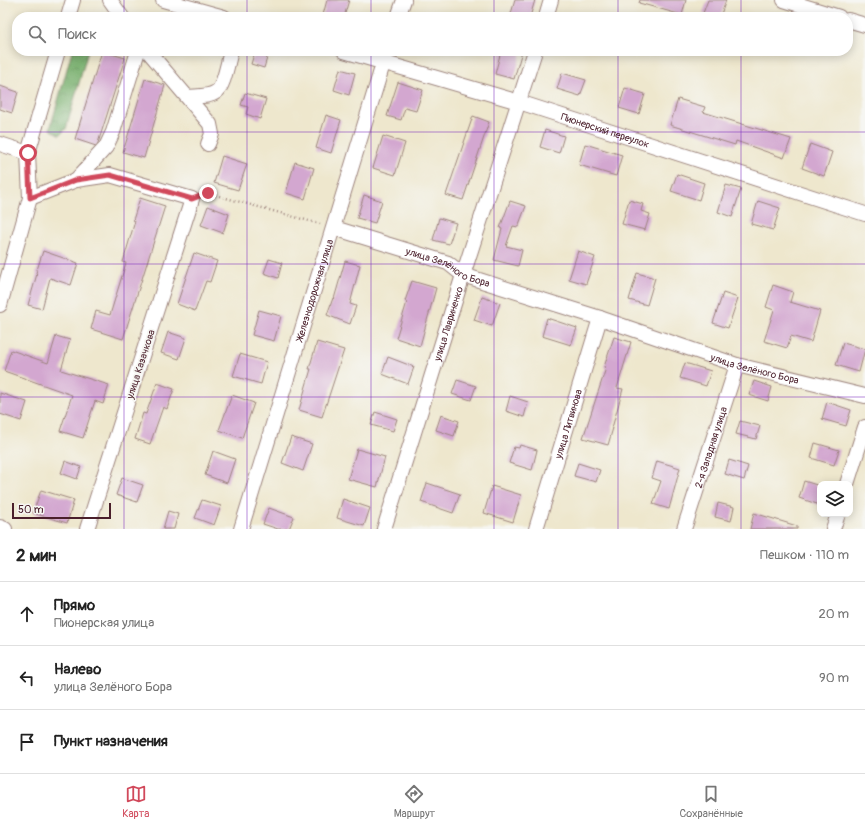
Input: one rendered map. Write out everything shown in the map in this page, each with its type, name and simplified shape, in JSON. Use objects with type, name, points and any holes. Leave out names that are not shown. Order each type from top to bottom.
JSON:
[{"type":"street","points":[[69,12],[73,0]]},
{"type":"street","points":[[110,0],[118,12]]},
{"type":"street","points":[[164,0],[206,12]]},
{"type":"street","points":[[400,12],[404,0]]},
{"type":"street","points":[[547,12],[551,0]]},
{"type":"street","points":[[784,0],[823,12]]},
{"type":"street","points":[[853,21],[865,25]]},
{"type":"street","points":[[0,305],[30,198],[28,153],[57,56]]},
{"type":"street","points":[[76,180],[106,147],[113,132],[136,56]]},
{"type":"street","points":[[152,56],[210,124],[212,134],[208,144]]},
{"type":"street","points":[[188,97],[209,95],[217,92],[222,85],[230,56]]},
{"type":"street","name":"улица Лавриненко","points":[[384,529],[533,56]]},
{"type":"street","name":"Пионерский переулок","points":[[386,57],[519,102],[865,214]]},
{"type":"street","name":"Железнодорожная улица","points":[[241,529],[386,57]]},
{"type":"street","points":[[0,144],[28,153]]},
{"type":"street","points":[[30,198],[76,180],[110,175],[192,199]]},
{"type":"street","name":"улица Казачкова","points":[[87,529],[192,199]]},
{"type":"street","name":"улица Зелёного Бора","points":[[334,228],[448,263],[463,275],[600,318],[737,365],[865,396]]},
{"type":"street","name":"улица Литвинова","points":[[536,529],[600,318]]},
{"type":"street","name":"2-я Западная улица","points":[[684,529],[737,365]]},
{"type":"street","points":[[848,481],[865,427]]},
{"type":"street","points":[[833,529],[837,517]]},
{"type":"street","points":[[0,527],[5,529]]},
{"type":"path","points":[[192,199],[208,193],[334,228]]},
{"type":"green space","points":[[71,56],[87,56],[66,129],[60,135],[50,129]]},
{"type":"building","points":[[327,0],[349,0],[345,12],[324,12]]},
{"type":"building","points":[[515,0],[535,0],[531,12],[511,12]]},
{"type":"building","points":[[640,0],[686,0],[683,12],[671,12],[639,3]]},
{"type":"building","points":[[708,0],[726,0],[722,12],[703,12]]},
{"type":"building","points":[[100,56],[118,56],[125,58],[98,143],[96,146],[75,139]]},
{"type":"building","points":[[253,56],[268,56],[264,68],[251,64]]},
{"type":"building","points":[[500,56],[521,56],[514,79],[495,74]]},
{"type":"building","points":[[340,69],[355,73],[349,95],[334,90]]},
{"type":"building","points":[[562,73],[586,80],[580,96],[557,89]]},
{"type":"building","points":[[145,79],[165,85],[144,158],[123,152]]},
{"type":"building","points":[[398,82],[423,90],[416,111],[405,108],[401,120],[387,116]]},
{"type":"building","points":[[0,86],[18,92],[12,113],[0,109]]},
{"type":"building","points":[[625,88],[645,94],[639,114],[619,108]]},
{"type":"building","points":[[245,93],[266,99],[260,119],[246,114],[248,107],[241,105]]},
{"type":"building","points":[[678,99],[705,107],[703,112],[791,139],[784,158],[736,141],[735,145],[670,125]]},
{"type":"building","points":[[326,115],[341,120],[331,153],[316,148]]},
{"type":"building","points":[[473,116],[489,122],[463,200],[446,195]]},
{"type":"building","points":[[545,130],[564,136],[559,153],[540,147]]},
{"type":"building","points":[[383,136],[405,143],[395,175],[373,168]]},
{"type":"building","points":[[585,144],[622,155],[616,176],[579,165]]},
{"type":"building","points":[[810,144],[832,152],[824,176],[802,168]]},
{"type":"building","points":[[222,156],[247,164],[238,190],[214,183]]},
{"type":"building","points":[[295,162],[314,168],[305,199],[286,193]]},
{"type":"building","points":[[677,174],[704,183],[699,200],[671,191]]},
{"type":"building","points":[[726,185],[741,189],[732,217],[718,212]]},
{"type":"building","points":[[364,195],[382,201],[375,223],[357,218]]},
{"type":"building","points":[[140,198],[165,206],[123,339],[91,329],[96,311],[110,315],[126,263],[123,262]]},
{"type":"building","points":[[629,200],[643,204],[641,211],[650,214],[645,230],[622,224]]},
{"type":"building","points":[[510,201],[526,206],[518,227],[513,226],[506,246],[522,250],[518,266],[494,260],[502,229],[500,228]]},
{"type":"building","points":[[758,201],[780,208],[773,230],[751,224]]},
{"type":"building","points":[[208,206],[229,214],[223,233],[201,225]]},
{"type":"building","points":[[439,218],[456,223],[449,244],[433,240]]},
{"type":"building","points":[[43,251],[78,263],[71,285],[50,278],[42,309],[28,305]]},
{"type":"building","points":[[578,251],[595,257],[586,284],[569,279]]},
{"type":"building","points":[[194,253],[217,261],[210,282],[206,281],[195,311],[177,304]]},
{"type":"building","points":[[269,259],[282,263],[278,278],[264,273]]},
{"type":"building","points":[[345,261],[360,265],[350,304],[356,306],[350,324],[327,315],[333,298],[334,299]]},
{"type":"building","points":[[637,273],[655,278],[647,305],[629,300]]},
{"type":"building","points":[[412,281],[436,288],[420,346],[396,338],[407,302],[405,301]]},
{"type":"building","points":[[773,285],[793,292],[790,302],[820,311],[811,342],[791,336],[787,348],[764,341],[774,310],[766,307]]},
{"type":"building","points":[[723,293],[738,298],[728,328],[713,323]]},
{"type":"building","points":[[482,297],[500,303],[492,326],[474,320]]},
{"type":"building","points":[[259,310],[281,316],[274,341],[252,335]]},
{"type":"building","points":[[547,318],[577,328],[571,345],[542,336]]},
{"type":"building","points":[[168,332],[186,338],[179,359],[161,353]]},
{"type":"building","points":[[56,336],[70,340],[61,370],[109,385],[103,404],[95,401],[83,438],[60,431],[72,395],[4,371],[11,350],[48,363]]},
{"type":"building","points":[[614,337],[631,342],[617,388],[623,389],[608,445],[583,438],[606,368],[604,367]]},
{"type":"building","points":[[317,342],[344,350],[322,417],[299,410]]},
{"type":"building","points":[[843,343],[865,349],[859,372],[836,365]]},
{"type":"building","points":[[240,354],[267,362],[261,384],[233,376]]},
{"type":"building","points":[[388,357],[414,367],[408,384],[382,374]]},
{"type":"building","points":[[685,363],[711,371],[706,386],[680,378]]},
{"type":"building","points":[[457,380],[476,386],[471,400],[452,394]]},
{"type":"building","points":[[754,381],[772,387],[768,401],[749,395]]},
{"type":"building","points":[[157,383],[174,389],[167,409],[163,407],[150,444],[135,439],[143,413],[146,414]]},
{"type":"building","points":[[0,393],[27,402],[21,421],[0,414]]},
{"type":"building","points":[[232,395],[254,403],[242,438],[219,430]]},
{"type":"building","points":[[510,396],[528,402],[524,417],[506,411]]},
{"type":"building","points":[[827,402],[851,410],[846,426],[822,419]]},
{"type":"building","points":[[375,412],[397,419],[393,431],[371,425]]},
{"type":"building","points":[[441,415],[459,421],[454,436],[436,430]]},
{"type":"building","points":[[740,421],[760,426],[756,439],[736,434]]},
{"type":"building","points":[[291,437],[312,444],[303,471],[282,463]]},
{"type":"building","points":[[815,443],[839,450],[834,465],[811,458]]},
{"type":"building","points":[[520,445],[537,450],[532,470],[509,463],[514,447],[519,448]]},
{"type":"building","points":[[357,449],[385,457],[377,487],[348,479]]},
{"type":"building","points":[[213,451],[235,459],[227,483],[205,475]]},
{"type":"building","points":[[729,460],[748,466],[744,480],[725,474]]},
{"type":"building","points":[[65,461],[81,467],[77,479],[61,473]]},
{"type":"building","points":[[657,461],[680,468],[669,509],[653,504],[661,481],[652,478]]},
{"type":"building","points":[[578,463],[600,470],[596,482],[574,476]]},
{"type":"building","points":[[122,478],[143,485],[137,502],[116,495]]},
{"type":"building","points":[[804,481],[817,485],[817,504],[799,498]]},
{"type":"building","points":[[427,483],[460,494],[453,513],[421,502]]},
{"type":"building","points":[[492,486],[521,495],[513,522],[484,513]]},
{"type":"building","points":[[41,490],[74,500],[67,523],[33,513]]},
{"type":"building","points":[[343,499],[370,508],[364,526],[337,518]]},
{"type":"building","points":[[202,500],[221,506],[214,525],[195,518]]},
{"type":"building","points":[[718,503],[734,507],[731,521],[715,517]]},
{"type":"building","points":[[269,508],[294,517],[289,529],[278,529],[263,524]]},
{"type":"building","points":[[168,511],[178,514],[174,529],[163,529]]},
{"type":"building","points":[[754,513],[797,526],[797,529],[750,529]]},
{"type":"route","points":[[28,153],[30,198],[76,180],[110,175],[192,199],[208,193]]}]
